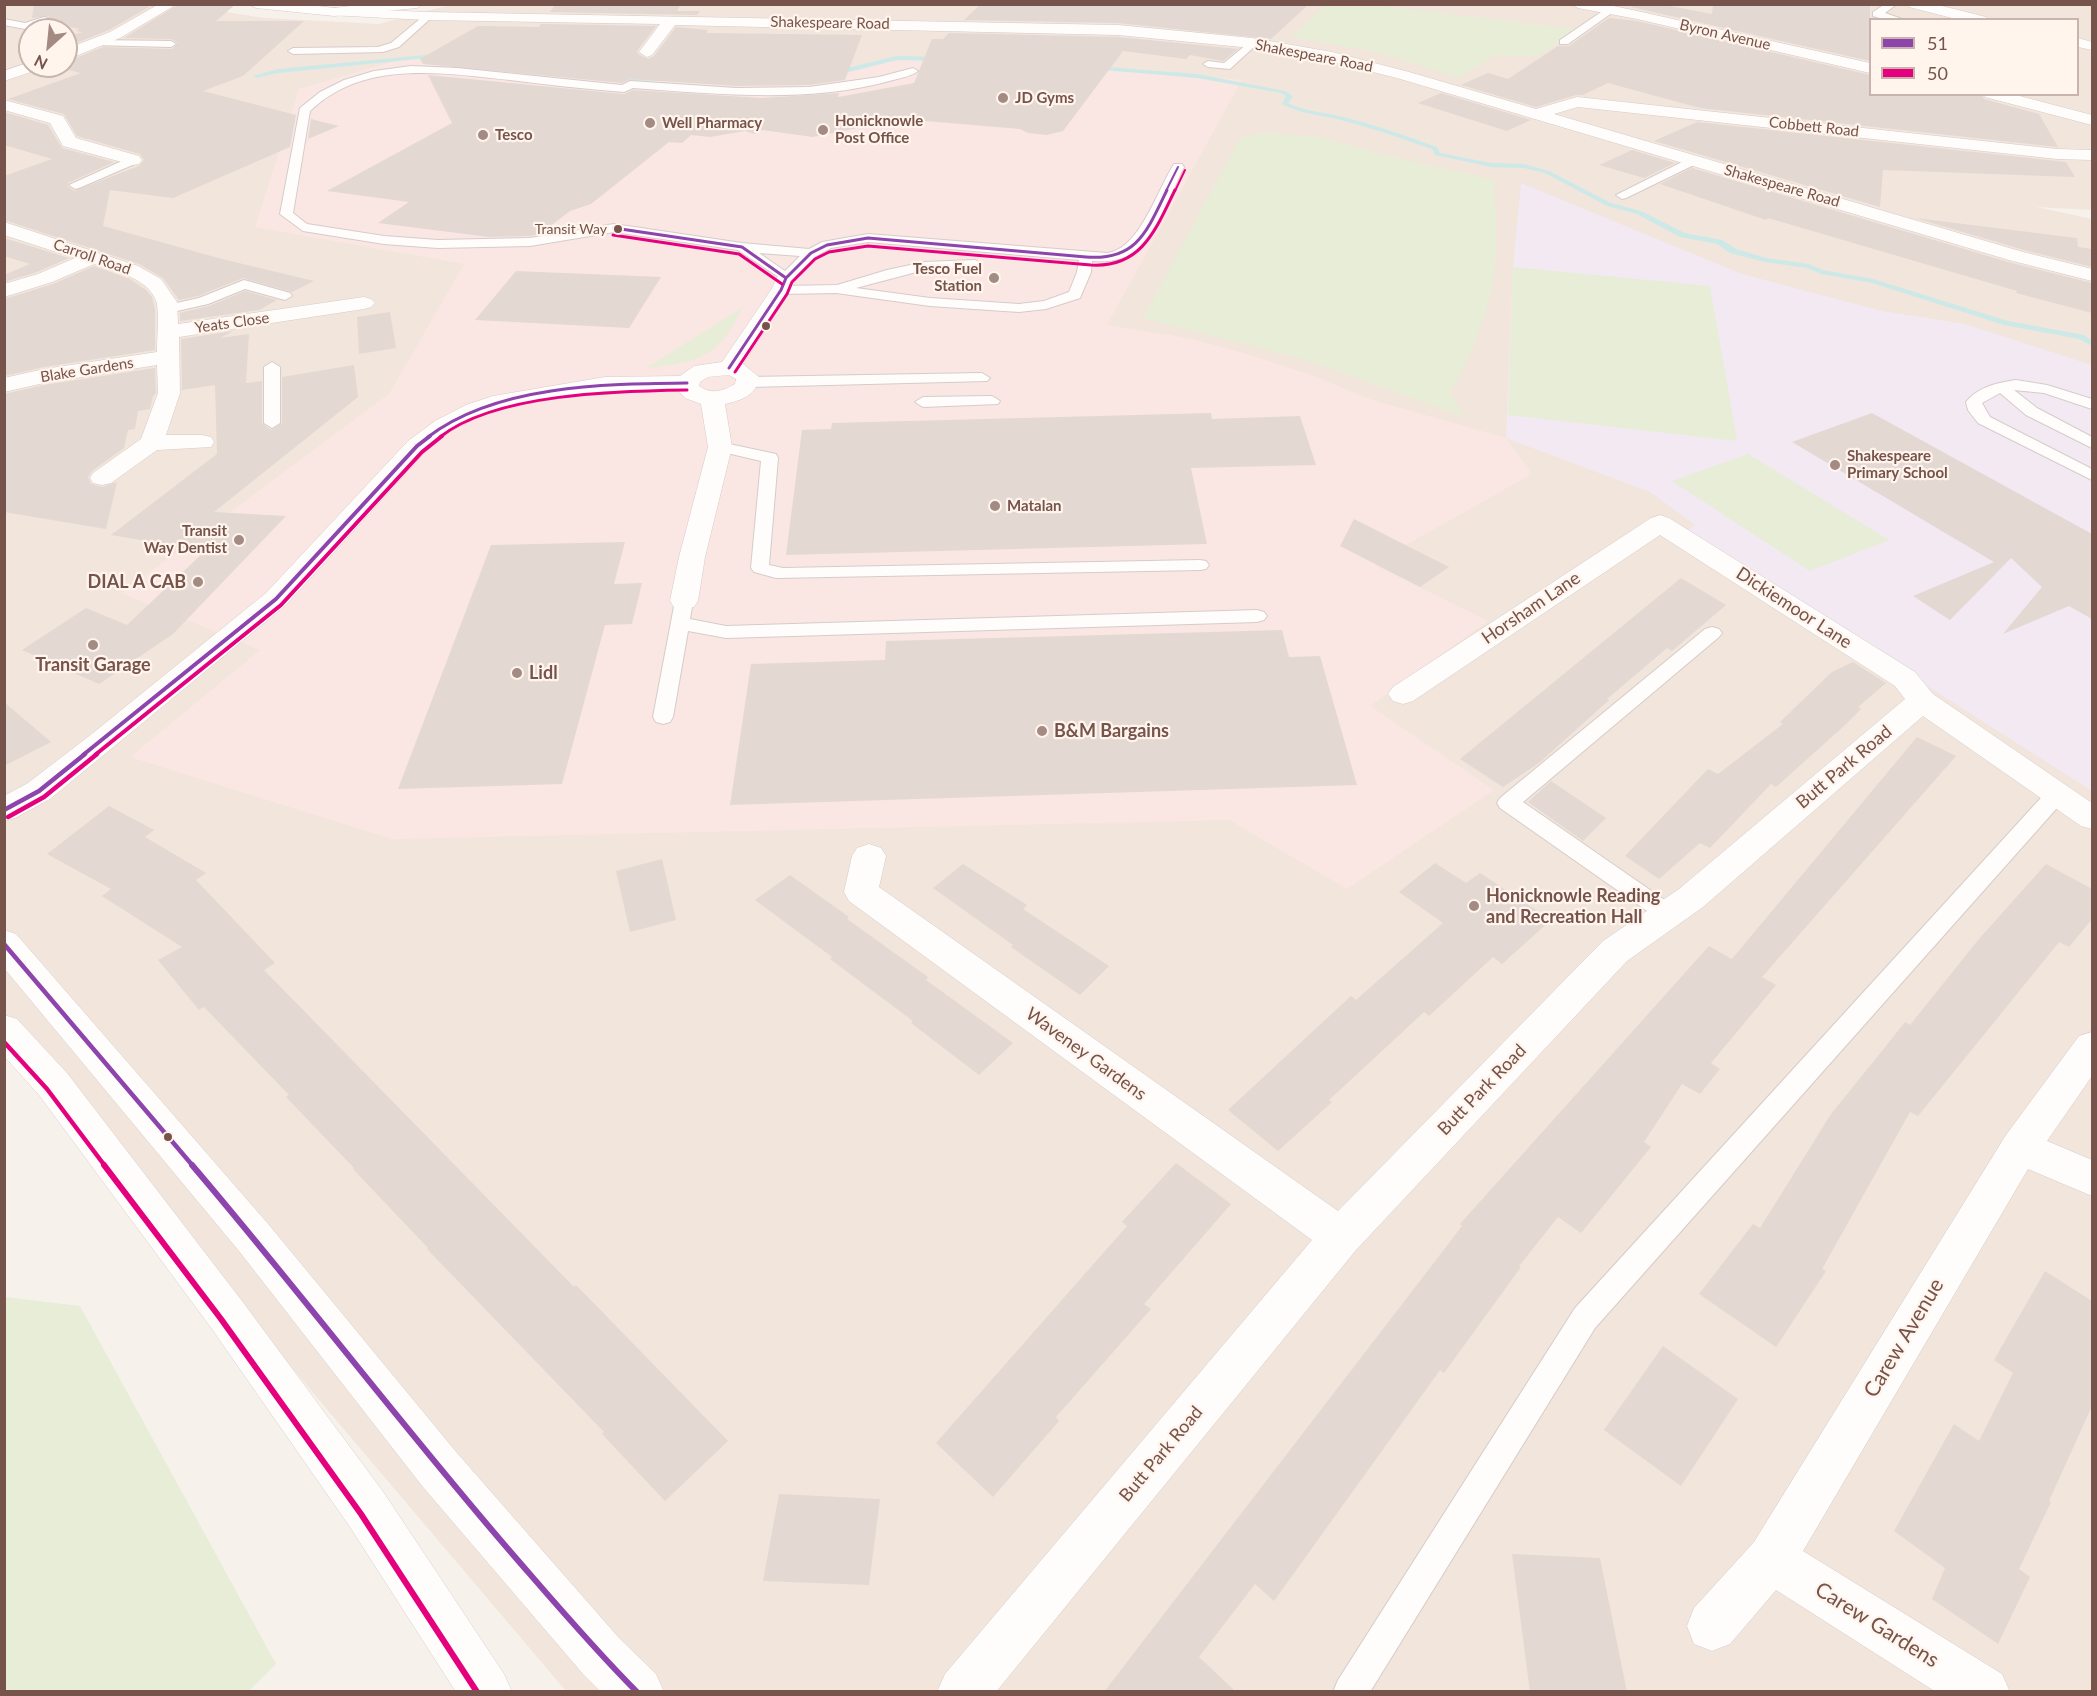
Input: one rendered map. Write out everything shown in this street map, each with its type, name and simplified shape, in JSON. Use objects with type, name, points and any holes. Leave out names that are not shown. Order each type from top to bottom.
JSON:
[{"type":"street","points":[[78,50],[98,43],[170,4]]},
{"type":"street","name":"Shakespeare Road","points":[[256,4],[334,12],[422,10],[507,18],[908,24],[956,19],[1118,30],[1252,43],[1362,64],[2016,256],[2092,275]]},
{"type":"street","points":[[507,18],[518,4]]},
{"type":"street","points":[[723,4],[723,9],[865,13],[908,24]]},
{"type":"street","name":"Byron Avenue","points":[[1578,4],[1869,68]]},
{"type":"street","points":[[1914,4],[1937,6],[1975,18]]},
{"type":"street","points":[[647,52],[671,20]]},
{"type":"street","points":[[1999,96],[2092,120]]},
{"type":"street","name":"Cobbett Road","points":[[1536,114],[1577,102],[2057,154],[2092,155]]},
{"type":"street","points":[[2037,105],[2092,111]]},
{"type":"street","points":[[6,107],[57,120],[69,142],[133,160]]},
{"type":"street","name":"Carroll Road","points":[[4,228],[131,270],[154,283],[167,302],[170,332],[169,393],[160,422],[150,443]]},
{"type":"street","points":[[4,291],[45,278],[94,257]]},
{"type":"street","points":[[729,368],[783,284]]},
{"type":"street","name":"Yeats Close","points":[[170,332],[364,303]]},
{"type":"street","name":"Blake Gardens","points":[[4,385],[44,376],[170,357]]},
{"type":"street","points":[[4,810],[39,791],[276,599],[405,459],[442,426],[474,410],[501,401],[605,384],[687,383],[702,371],[729,368],[744,373],[749,382],[741,391],[712,398],[695,395],[687,387],[687,383]]},
{"type":"street","points":[[682,612],[692,557],[720,447],[712,398]]},
{"type":"street","points":[[102,478],[150,443],[202,442]]},
{"type":"street","name":"Horsham Lane","points":[[1402,694],[1660,523]]},
{"type":"street","name":"Dickiemoor Lane","points":[[1660,523],[1905,680],[1922,701]]},
{"type":"street","points":[[1922,701],[2092,818]]},
{"type":"street","name":"Butt Park Road","points":[[963,1692],[1341,1237],[1615,951],[1691,898],[1922,701]]},
{"type":"street","name":"Waveney Gardens","points":[[869,856],[861,892],[1341,1237]]},
{"type":"street","points":[[4,943],[254,1238],[440,1470],[601,1656],[638,1692]]},
{"type":"street","points":[[4,1030],[53,1084],[227,1315],[367,1510],[486,1692]]},
{"type":"street","name":"Carew Avenue","points":[[1712,1626],[1771,1559],[2020,1147],[2092,1047]]},
{"type":"street","points":[[2020,1147],[2092,1179]]},
{"type":"street","name":"Carew Gardens","points":[[1771,1559],[1984,1692]]},
{"type":"lane","points":[[1892,4],[1877,14],[1892,18]]},
{"type":"lane","points":[[293,51],[379,50],[395,45],[422,10]]},
{"type":"lane","points":[[1564,42],[1611,10]]},
{"type":"lane","points":[[98,43],[171,44]]},
{"type":"lane","points":[[1208,64],[1226,67],[1252,43]]},
{"type":"lane","points":[[811,253],[742,247],[614,228],[530,242],[438,244],[384,240],[303,227],[286,213],[304,110],[334,88],[360,78],[399,70],[461,72],[624,89],[630,84],[691,89],[772,90],[819,89],[893,78],[913,71]]},
{"type":"lane","points":[[75,185],[133,160]]},
{"type":"lane","points":[[1622,195],[1694,160]]},
{"type":"lane","points":[[783,284],[811,253],[827,245],[868,238],[1086,257],[1113,257],[1129,250],[1144,229],[1178,166]]},
{"type":"lane","points":[[742,247],[783,284],[806,290],[833,282],[946,261]]},
{"type":"lane","points":[[833,282],[930,302],[1019,308],[1046,305],[1075,296],[1084,272],[1086,257]]},
{"type":"lane","points":[[848,270],[918,259],[1084,272]]},
{"type":"lane","points":[[168,309],[203,302],[244,284],[292,315]]},
{"type":"lane","points":[[272,367],[272,423]]},
{"type":"lane","points":[[749,382],[982,378]]},
{"type":"lane","points":[[2092,404],[2047,388],[2026,384],[1985,391],[1974,402],[1976,410],[1984,420],[2092,475]]},
{"type":"lane","points":[[2004,386],[2008,394],[2040,416],[2092,443]]},
{"type":"lane","points":[[923,402],[992,401]]},
{"type":"lane","points":[[720,447],[770,458],[760,568],[783,574],[1200,565]]},
{"type":"lane","points":[[682,612],[700,629],[726,632],[1257,616]]},
{"type":"lane","points":[[663,717],[682,612]]},
{"type":"lane","points":[[1668,914],[1508,803],[1712,633]]},
{"type":"lane","points":[[1350,1692],[1585,1318],[2057,794]]},
{"type":"shaded area","points":[[453,4],[2092,5],[2092,210],[2036,207],[2092,219],[2092,1691],[566,1691],[5,1030],[5,5],[180,5],[264,18],[379,24]]},
{"type":"shaded area","points":[[938,56],[1242,80],[1107,325],[1188,338],[1240,352],[1311,375],[1372,400],[1506,438],[1532,474],[1397,550],[1375,565],[1488,621],[1370,706],[1494,790],[1347,889],[1229,820],[392,839],[130,757],[260,650],[121,593],[389,394],[464,264],[255,227],[299,89],[405,58],[615,74],[744,79]]},
{"type":"shaded area","name":"Shakespeare Primary School","points":[[1521,183],[1742,274],[1882,311],[1965,324],[2092,365],[2092,791],[1685,532],[1695,525],[1650,492],[1506,438],[1513,267]]},
{"type":"green space","points":[[1326,4],[1381,6],[1577,29],[1539,56],[1494,56],[1459,78],[1381,53],[1292,37]]},
{"type":"green space","points":[[1264,133],[1320,137],[1376,153],[1494,180],[1496,240],[1492,288],[1482,324],[1451,393],[1465,417],[1300,358],[1143,318],[1240,138]]},
{"type":"green space","points":[[1513,267],[1710,286],[1737,441],[1508,415]]},
{"type":"green space","points":[[743,307],[725,338],[710,352],[693,360],[646,368]]},
{"type":"green space","points":[[1748,454],[1889,540],[1810,571],[1672,481]]},
{"type":"green space","points":[[5,1297],[80,1306],[276,1664],[249,1691],[5,1691]]},
{"type":"building","points":[[34,4],[154,4],[109,30],[78,42],[78,33],[83,32],[78,31],[80,29],[78,29],[78,18],[49,18],[49,16],[32,18]]},
{"type":"building","points":[[179,4],[236,4],[216,21],[304,21],[243,76],[203,91],[296,115],[290,147],[173,198],[110,190],[103,226],[222,259],[314,281],[292,292],[243,278],[198,296],[179,300],[163,278],[139,264],[4,220],[4,176],[52,159],[4,145],[4,112],[48,125],[62,148],[114,162],[68,183],[67,186],[74,191],[139,166],[144,160],[140,154],[77,136],[64,114],[8,99],[67,78],[78,78],[78,74],[81,73],[78,72],[78,57],[103,47],[172,49],[178,43],[171,39],[124,38]]},
{"type":"building","points":[[556,4],[681,4],[677,11],[700,11],[697,15],[550,12]]},
{"type":"building","points":[[981,4],[1309,4],[1271,39],[1118,23],[964,20]]},
{"type":"building","points":[[1635,4],[1660,4],[1712,14],[1713,4],[1870,4],[1869,61],[1631,7]]},
{"type":"building","points":[[1609,18],[1637,21],[1869,75],[1869,96],[1982,96],[1984,99],[2039,114],[2058,147],[1700,108],[1608,83],[1583,95],[1536,107],[1461,85],[1488,73],[1508,79],[1558,46],[1569,46]]},
{"type":"building","points":[[541,24],[656,26],[637,51],[638,54],[648,59],[654,56],[676,27],[708,30],[706,33],[862,35],[845,80],[809,85],[736,86],[630,79],[622,83],[423,64],[420,59],[478,26],[539,27]]},
{"type":"building","points":[[949,33],[1118,37],[1238,49],[1223,61],[1190,55],[1186,59],[1123,51],[1063,131],[1047,135],[1028,133],[1020,129],[902,119],[813,137],[762,130],[755,134],[745,131],[710,137],[691,135],[682,143],[669,142],[591,204],[570,211],[540,234],[530,236],[489,237],[378,223],[409,202],[327,191],[452,123],[428,75],[624,94],[633,90],[763,98],[839,93],[838,97],[914,83],[932,39],[943,39]]},
{"type":"building","points":[[1441,93],[1531,120],[1507,131],[1418,103]]},
{"type":"building","points":[[311,119],[339,126],[308,139]]},
{"type":"building","points":[[1697,122],[2066,162],[2075,177],[1883,170],[1880,207],[1654,141]]},
{"type":"building","points":[[1632,150],[1675,163],[1644,178],[1599,165]]},
{"type":"building","points":[[1692,168],[2008,262],[2092,283],[2092,313],[2016,293],[2017,291],[1768,218],[1766,220],[1660,184]]},
{"type":"building","points":[[1915,218],[2077,238],[2078,247],[2092,249],[2092,267],[2024,250]]},
{"type":"building","points":[[4,238],[69,258],[37,272],[4,282],[4,275],[30,264],[4,256]]},
{"type":"building","points":[[94,266],[130,279],[152,297],[155,310],[155,350],[44,367],[4,376],[4,299],[53,284]]},
{"type":"building","points":[[516,271],[661,277],[629,328],[475,320]]},
{"type":"building","points":[[245,291],[277,300],[259,310],[180,321],[180,313],[209,306]]},
{"type":"building","points":[[390,312],[396,348],[359,354],[357,317]]},
{"type":"building","points":[[233,331],[220,338],[249,334],[246,383],[262,381],[262,423],[271,430],[282,423],[282,377],[354,365],[358,397],[214,512],[286,516],[173,634],[99,684],[22,650],[86,608],[127,625],[205,551],[144,543],[146,541],[111,535],[217,454],[215,385],[182,390],[181,339]]},
{"type":"building","points":[[155,368],[156,393],[150,409],[138,411],[135,429],[128,430],[124,448],[92,471],[88,477],[91,484],[102,487],[117,482],[106,529],[4,512],[4,394],[44,385]]},
{"type":"building","name":"Matalan","points":[[1211,413],[1212,419],[1300,416],[1316,465],[1191,468],[1207,544],[786,555],[802,430],[831,429],[832,423]]},
{"type":"building","points":[[1872,413],[2092,534],[2092,619],[2069,606],[2003,634],[2042,587],[2011,558],[1950,620],[1913,596],[1994,562],[1792,442]]},
{"type":"building","points":[[1354,519],[1449,567],[1420,587],[1340,546]]},
{"type":"building","name":"Lidl","points":[[625,542],[614,584],[642,583],[632,624],[605,625],[562,784],[398,789],[491,545]]},
{"type":"building","points":[[1681,578],[1726,605],[1672,651],[1667,648],[1607,699],[1609,700],[1539,763],[1503,787],[1460,759]]},
{"type":"building","name":"B&M Bargains","points":[[1282,630],[1289,657],[1320,656],[1357,785],[730,805],[751,664],[885,660],[886,641]]},
{"type":"building","points":[[1853,662],[1886,683],[1858,707],[1861,709],[1844,726],[1776,787],[1771,784],[1710,848],[1700,843],[1659,879],[1625,856],[1708,769],[1718,774],[1783,724],[1780,722],[1832,672]]},
{"type":"building","points":[[4,702],[51,742],[4,766]]},
{"type":"building","points":[[1917,737],[1956,756],[1762,977],[1776,985],[1711,1063],[1720,1069],[1700,1094],[1682,1084],[1644,1142],[1651,1147],[1581,1233],[1558,1217],[1519,1266],[1521,1267],[1444,1373],[1440,1370],[1274,1601],[1255,1584],[1199,1657],[1236,1692],[1104,1692],[1462,1226],[1460,1224],[1709,946],[1732,959]]},
{"type":"building","points":[[1551,781],[1606,818],[1583,841],[1528,802]]},
{"type":"building","points":[[109,806],[154,830],[145,837],[206,873],[196,880],[275,963],[264,970],[728,1441],[665,1501],[602,1434],[604,1432],[427,1249],[286,1097],[289,1095],[204,1007],[199,1010],[158,960],[182,947],[102,896],[111,889],[47,854]]},
{"type":"building","points":[[662,859],[676,920],[630,932],[616,871]]},
{"type":"building","points":[[1435,863],[1466,883],[1480,873],[1551,920],[1502,964],[1493,957],[1429,1016],[1424,1012],[1278,1151],[1228,1110],[1351,996],[1356,1000],[1443,923],[1399,892]]},
{"type":"building","points":[[963,864],[1027,905],[1023,909],[1109,966],[1080,995],[1011,947],[1013,945],[933,888]]},
{"type":"building","points":[[2046,864],[2092,889],[2092,919],[2069,947],[2059,942],[1918,1116],[1910,1112],[1822,1269],[1826,1271],[1776,1347],[1699,1294],[1753,1224],[1760,1228],[1831,1114],[1905,1022],[1910,1025],[1979,939]]},
{"type":"building","points":[[790,875],[928,977],[926,980],[1013,1043],[979,1075],[911,1023],[913,1021],[830,959],[832,957],[755,900]]},
{"type":"building","points":[[1176,1163],[1231,1204],[1144,1304],[1151,1309],[1056,1417],[1059,1421],[993,1497],[936,1443],[1127,1226],[1122,1222]]},
{"type":"building","points":[[2045,1271],[2092,1301],[2092,1406],[2049,1501],[2051,1502],[2019,1569],[2030,1577],[1998,1644],[1932,1599],[1945,1568],[1894,1531],[1954,1424],[1979,1441],[2013,1373],[1994,1360]]},
{"type":"building","points":[[1663,1346],[1738,1399],[1681,1486],[1604,1430]]},
{"type":"building","points":[[779,1494],[880,1499],[869,1585],[763,1581]]},
{"type":"building","points":[[1512,1554],[1600,1558],[1627,1692],[1530,1692]]},
{"type":"waterway","points":[[256,76],[278,71],[436,56]]},
{"type":"waterway","points":[[833,72],[897,58],[939,59]]},
{"type":"waterway","points":[[1094,68],[1197,76],[1283,92],[1290,96],[1284,103],[1295,108],[1342,118],[1382,130],[1435,148],[1437,154],[1491,165],[1524,166],[1547,172],[1609,205],[1639,212],[1683,235],[1719,242],[1733,251],[1765,260],[1809,266],[1821,272],[1873,281],[2007,323],[2081,337],[2092,344]]},
{"type":"waterway","points":[[612,79],[661,79]]},
{"type":"transit line","name":"51","points":[[729,368],[781,290],[786,278],[811,253],[827,245],[868,238],[1086,257],[1112,257],[1122,254],[1135,244],[1156,212],[1178,167]]},
{"type":"transit line","name":"50","points":[[735,372],[787,294],[792,282],[815,259],[829,252],[868,246],[1091,265],[1115,264],[1131,257],[1148,240],[1185,170]]},
{"type":"transit line","name":"51","points":[[614,228],[742,247],[786,278]]},
{"type":"transit line","name":"50","points":[[613,235],[739,254],[782,284]]},
{"type":"transit line","name":"51","points":[[4,810],[39,791],[276,599],[417,446],[443,426],[474,410],[501,401],[605,384],[687,383]]},
{"type":"transit line","name":"50","points":[[8,817],[44,797],[281,605],[422,452],[447,432],[477,417],[503,408],[606,391],[687,390]]},
{"type":"transit line","name":"51","points":[[4,944],[254,1238],[440,1470],[601,1656],[637,1692]]},
{"type":"transit line","name":"50","points":[[4,1042],[47,1089],[221,1319],[361,1514],[477,1692]]},
{"type":"place","name":"JD Gyms","points":[[1003,98]]},
{"type":"place","name":"Well Pharmacy","points":[[650,123]]},
{"type":"place","name":"Honicknowle Post Office","points":[[823,130]]},
{"type":"place","name":"Tesco","points":[[483,135]]},
{"type":"place","name":"Transit Way","points":[[618,229]]},
{"type":"place","name":"Tesco Fuel Station","points":[[994,278]]},
{"type":"place","name":"Shakespeare Primary School","points":[[1835,465]]},
{"type":"place","name":"Matalan","points":[[995,506]]},
{"type":"place","name":"Transit Way Dentist","points":[[239,540]]},
{"type":"place","name":"DIAL A CAB","points":[[198,582]]},
{"type":"place","name":"Transit Garage","points":[[93,645]]},
{"type":"place","name":"Lidl","points":[[517,673]]},
{"type":"place","name":"B&M Bargains","points":[[1042,731]]},
{"type":"place","name":"Honicknowle Reading and Recreation Hall","points":[[1474,906]]}]
